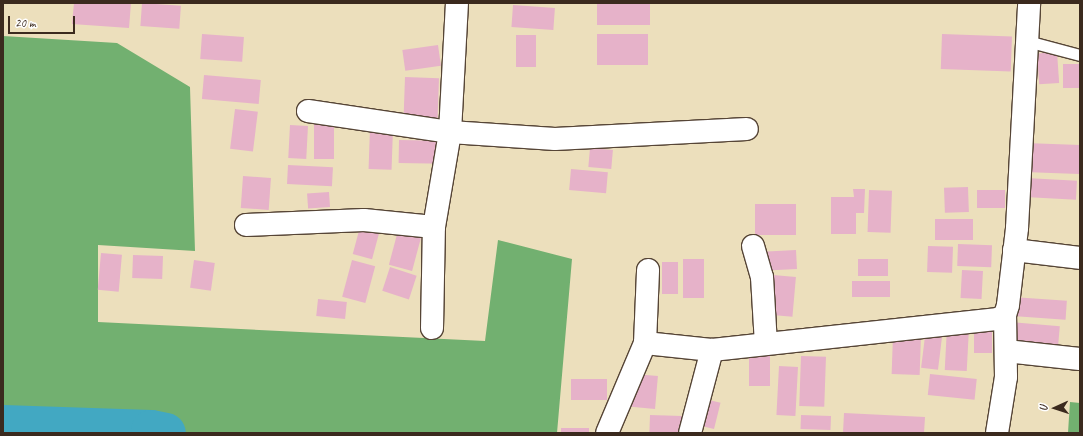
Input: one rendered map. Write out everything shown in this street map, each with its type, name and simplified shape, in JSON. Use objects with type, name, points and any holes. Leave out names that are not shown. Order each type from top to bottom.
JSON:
[{"type":"street","points":[[432,328],[434,227],[450,132],[458,3]]},
{"type":"street","points":[[997,433],[1006,377],[1005,315],[1008,305],[1014,250],[1029,3]]},
{"type":"street","points":[[308,111],[450,132],[555,139],[747,128]]},
{"type":"street","points":[[246,225],[364,220],[434,227]]},
{"type":"street","points":[[753,246],[762,278],[766,344]]},
{"type":"street","points":[[1014,250],[1080,258]]},
{"type":"street","points":[[607,433],[645,343],[648,270]]},
{"type":"street","points":[[645,343],[712,350],[998,319],[1005,315]]},
{"type":"street","points":[[690,433],[712,350]]},
{"type":"street","points":[[1006,351],[1080,359]]},
{"type":"lane","points":[[1027,41],[1080,55]]},
{"type":"green space","points":[[3,36],[117,43],[190,87],[195,251],[98,245],[98,322],[485,341],[498,240],[572,259],[557,433],[3,433]]},
{"type":"green space","points":[[1070,402],[1080,403],[1080,433],[1068,433]]},
{"type":"building","points":[[74,3],[131,3],[129,28],[72,24]]},
{"type":"building","points":[[142,3],[181,6],[179,29],[140,26]]},
{"type":"building","points":[[597,3],[650,3],[650,25],[597,25]]},
{"type":"building","points":[[513,5],[555,8],[553,30],[511,27]]},
{"type":"building","points":[[202,34],[244,37],[242,62],[200,59]]},
{"type":"building","points":[[597,34],[648,34],[648,65],[597,65]]},
{"type":"building","points":[[942,34],[1012,36],[1011,71],[941,69]]},
{"type":"building","points":[[516,35],[536,35],[536,67],[516,67]]},
{"type":"building","points":[[438,45],[441,66],[405,71],[402,50]]},
{"type":"building","points":[[1057,52],[1059,83],[1039,84],[1037,53]]},
{"type":"building","points":[[1063,64],[1080,64],[1080,88],[1063,88]]},
{"type":"building","points":[[204,75],[261,80],[259,104],[202,99]]},
{"type":"building","points":[[405,77],[439,78],[437,125],[403,124]]},
{"type":"building","points":[[235,109],[258,112],[253,152],[230,149]]},
{"type":"building","points":[[314,121],[334,121],[334,159],[314,159]]},
{"type":"building","points":[[290,125],[308,126],[306,159],[288,158]]},
{"type":"building","points":[[370,128],[393,129],[392,170],[369,169]]},
{"type":"building","points":[[399,140],[444,141],[444,164],[399,163]]},
{"type":"building","points":[[1025,143],[1080,145],[1079,174],[1024,172]]},
{"type":"building","points":[[590,148],[613,150],[611,169],[588,167]]},
{"type":"building","points":[[288,165],[333,167],[332,186],[287,184]]},
{"type":"building","points":[[571,169],[608,172],[606,193],[569,190]]},
{"type":"building","points":[[243,176],[271,178],[269,210],[241,208]]},
{"type":"building","points":[[1026,178],[1077,181],[1076,200],[1025,197]]},
{"type":"building","points":[[968,187],[969,212],[945,213],[944,188]]},
{"type":"building","points":[[853,189],[865,189],[864,213],[856,213],[856,234],[831,234],[831,197],[854,197]]},
{"type":"building","points":[[869,190],[892,191],[891,233],[868,232]]},
{"type":"building","points":[[977,190],[1005,190],[1005,208],[977,208]]},
{"type":"building","points":[[329,192],[330,207],[308,208],[307,194]]},
{"type":"building","points":[[755,204],[796,204],[796,235],[755,235]]},
{"type":"building","points":[[935,219],[973,219],[973,240],[935,240]]},
{"type":"building","points":[[360,227],[379,232],[372,259],[353,254]]},
{"type":"building","points":[[399,227],[422,233],[412,271],[389,265]]},
{"type":"building","points":[[958,244],[992,245],[991,267],[957,266]]},
{"type":"building","points":[[928,246],[953,247],[952,273],[927,272]]},
{"type":"building","points":[[796,250],[797,269],[762,271],[761,252]]},
{"type":"building","points":[[101,253],[122,255],[119,292],[98,290]]},
{"type":"building","points":[[133,255],[163,256],[162,279],[132,278]]},
{"type":"building","points":[[683,259],[704,259],[704,298],[683,298]]},
{"type":"building","points":[[858,259],[888,259],[888,276],[858,276]]},
{"type":"building","points":[[194,260],[215,263],[211,291],[190,288]]},
{"type":"building","points":[[352,260],[375,266],[365,303],[342,297]]},
{"type":"building","points":[[662,262],[678,262],[678,294],[662,294]]},
{"type":"building","points":[[390,267],[417,276],[409,299],[382,291]]},
{"type":"building","points":[[962,270],[983,271],[982,299],[961,298]]},
{"type":"building","points":[[773,275],[796,277],[792,317],[770,315]]},
{"type":"building","points":[[852,281],[890,281],[890,297],[852,297]]},
{"type":"building","points":[[1014,297],[1067,301],[1066,320],[1013,316]]},
{"type":"building","points":[[318,299],[347,302],[345,319],[316,316]]},
{"type":"building","points":[[1010,322],[1060,326],[1058,346],[1008,342]]},
{"type":"building","points":[[974,323],[992,323],[992,353],[974,353]]},
{"type":"building","points":[[947,327],[969,328],[967,371],[945,370]]},
{"type":"building","points":[[926,328],[943,330],[938,370],[921,368]]},
{"type":"building","points":[[893,335],[921,336],[920,375],[892,374]]},
{"type":"building","points":[[749,349],[770,349],[770,386],[749,386]]},
{"type":"building","points":[[801,356],[826,357],[824,407],[799,406]]},
{"type":"building","points":[[779,366],[798,367],[795,416],[776,415]]},
{"type":"building","points":[[634,374],[658,376],[655,409],[631,407]]},
{"type":"building","points":[[930,374],[977,379],[975,400],[928,395]]},
{"type":"building","points":[[571,379],[607,379],[607,400],[571,400]]},
{"type":"building","points":[[705,399],[721,403],[714,429],[698,425]]},
{"type":"building","points":[[844,413],[925,417],[924,433],[843,433]]},
{"type":"building","points":[[650,415],[682,416],[681,433],[649,433]]},
{"type":"building","points":[[801,415],[831,416],[830,430],[801,429]]},
{"type":"building","points":[[561,428],[589,428],[589,433],[561,433]]},
{"type":"waterway","points":[[3,425],[151,430],[166,433]]}]
